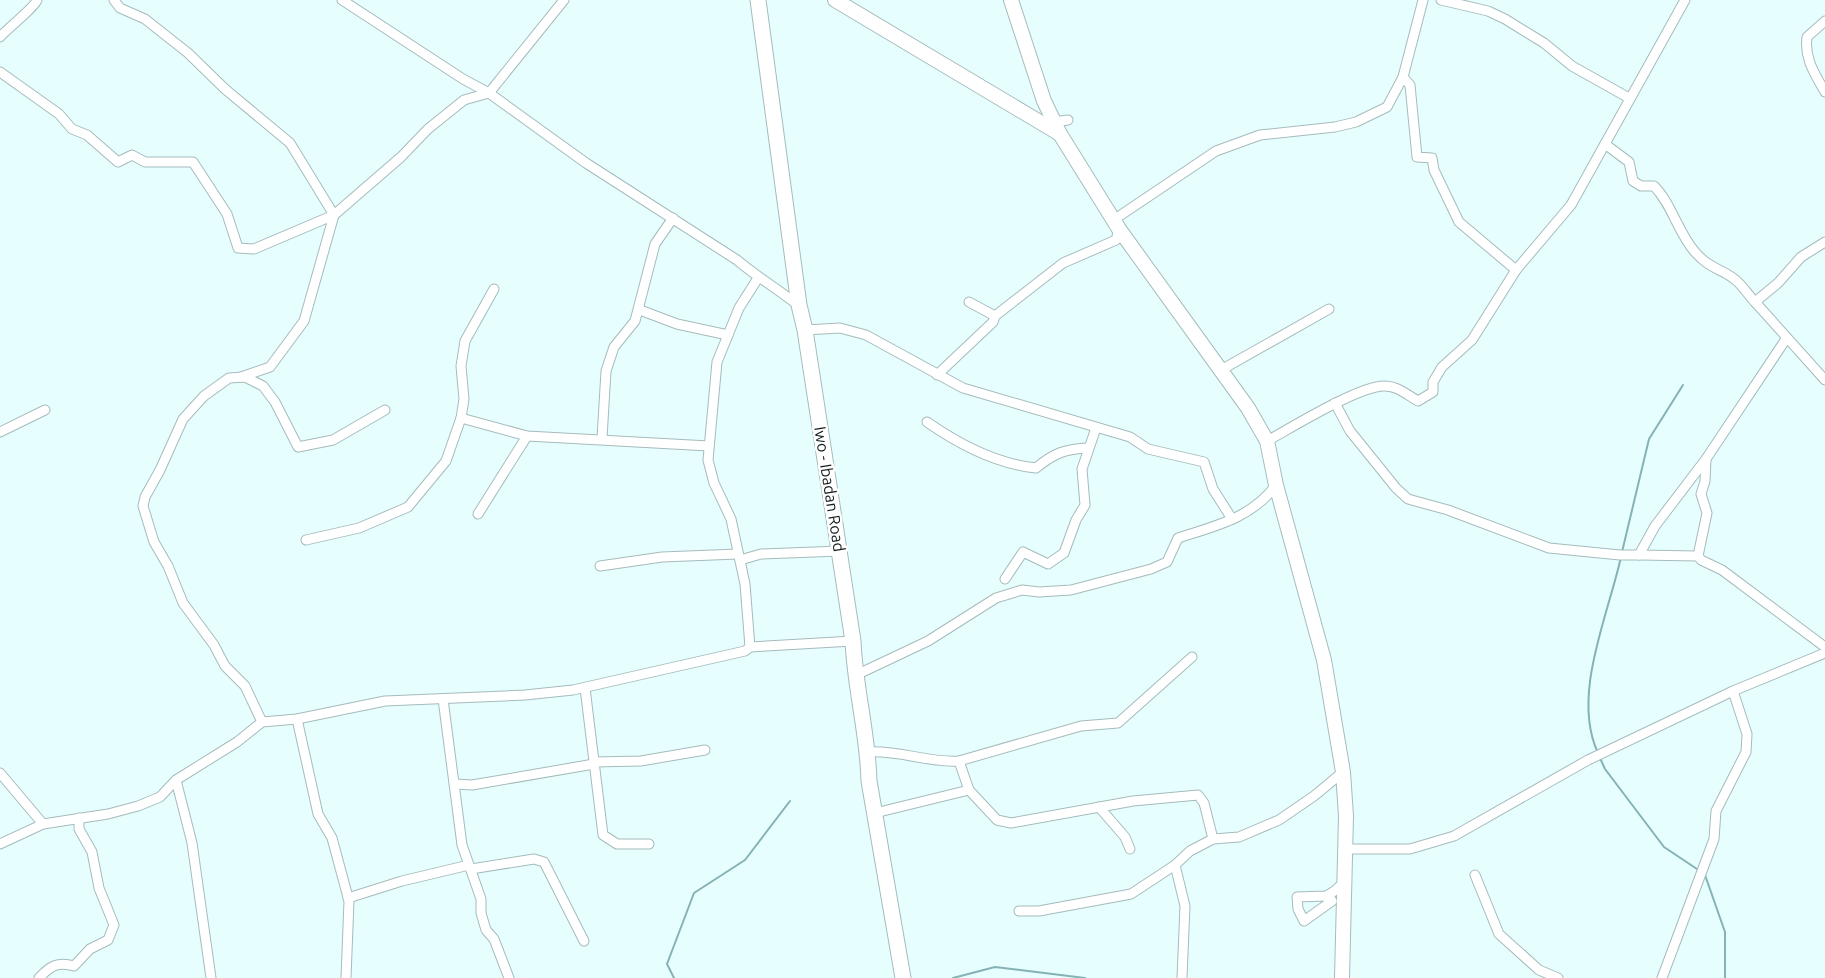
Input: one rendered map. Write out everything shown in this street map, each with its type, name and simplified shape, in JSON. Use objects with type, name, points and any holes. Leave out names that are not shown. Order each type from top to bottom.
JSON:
[{"type":"main road","name":"Iwo - Ibadan Road","points":[[758,0],[799,305],[805,330],[853,641],[854,676],[903,975]]},
{"type":"street","points":[[0,37],[14,20],[35,6],[37,0]]},
{"type":"street","points":[[114,0],[120,8],[145,19],[188,53],[225,89],[291,143],[334,214],[304,321],[270,367],[240,377],[229,378],[204,396],[187,413],[144,497],[143,506],[154,542],[168,566],[183,603],[225,666],[245,686],[262,722]]},
{"type":"street","points":[[342,0],[463,79],[489,93],[586,163],[737,260],[758,278],[773,284],[799,305]]},
{"type":"street","points":[[0,72],[59,114],[72,129],[87,135],[118,162],[132,155],[145,162],[193,162],[227,214],[238,248],[254,249],[334,214],[401,157],[428,129],[464,100],[489,93],[564,0]]},
{"type":"street","points":[[835,0],[1061,125]]},
{"type":"street","points":[[1011,0],[1044,101],[1061,125],[1117,224],[1221,370],[1267,441],[1276,485],[1324,660],[1343,772],[1346,816],[1342,978]]},
{"type":"street","points":[[1117,224],[1216,151],[1260,135],[1335,127],[1371,117],[1387,107],[1403,77],[1423,0]]},
{"type":"street","points":[[1442,0],[1488,11],[1505,19],[1544,43],[1572,66],[1629,98]]},
{"type":"street","points":[[1267,441],[1335,403],[1383,385],[1399,389],[1418,401],[1427,399],[1433,392],[1433,382],[1442,367],[1472,340],[1516,270],[1571,205],[1684,0]]},
{"type":"street","points":[[1825,21],[1807,37],[1806,48],[1807,59],[1825,92]]},
{"type":"street","points":[[1403,77],[1410,85],[1417,157],[1432,158],[1434,170],[1459,222],[1516,270]]},
{"type":"street","points":[[1605,144],[1629,162],[1633,181],[1641,186],[1654,186],[1662,194],[1672,217],[1695,252],[1713,269],[1734,278],[1786,339],[1825,380]]},
{"type":"street","points":[[602,438],[606,371],[614,347],[635,321],[640,309],[655,244],[673,218]]},
{"type":"street","points":[[937,375],[993,322],[995,316],[1063,263],[1116,240],[1117,224]]},
{"type":"street","points":[[1755,302],[1778,283],[1801,257],[1825,242]]},
{"type":"street","points":[[750,647],[745,584],[731,519],[714,483],[708,460],[717,362],[739,308],[758,278]]},
{"type":"street","points":[[306,540],[360,528],[408,507],[446,461],[461,417],[464,399],[461,366],[465,341],[494,289]]},
{"type":"street","points":[[969,302],[995,316]]},
{"type":"street","points":[[640,309],[677,324],[728,335]]},
{"type":"street","points":[[1221,370],[1329,309]]},
{"type":"street","points":[[805,330],[840,328],[866,335],[963,388],[1130,438],[1148,449],[1204,462],[1213,489],[1232,519]]},
{"type":"street","points":[[1639,555],[1655,526],[1706,459],[1786,339]]},
{"type":"street","points":[[240,377],[257,381],[263,386],[275,402],[298,447],[333,440],[385,410]]},
{"type":"street","points":[[1335,403],[1350,431],[1396,488],[1408,499],[1448,510],[1549,548],[1624,555],[1698,556]]},
{"type":"street","points":[[0,432],[45,410]]},
{"type":"street","points":[[461,417],[528,436],[602,438],[709,446]]},
{"type":"street","points":[[927,422],[963,445],[1011,466],[1036,468],[1052,454],[1066,449],[1088,448]]},
{"type":"street","points":[[1005,579],[1023,552],[1047,564],[1064,553],[1076,520],[1085,506],[1082,469],[1096,428]]},
{"type":"street","points":[[478,514],[528,436]]},
{"type":"street","points":[[1706,459],[1705,481],[1701,494],[1707,513],[1705,530],[1697,550],[1698,556],[1701,560],[1722,570],[1825,647]]},
{"type":"street","points":[[854,676],[927,641],[996,598],[1022,590],[1039,592],[1071,590],[1151,569],[1167,562],[1178,538],[1212,529],[1232,519],[1267,498],[1276,485]]},
{"type":"street","points":[[600,566],[662,557],[739,557],[840,551]]},
{"type":"street","points":[[0,844],[43,824],[138,806],[160,797],[176,780],[237,742],[262,722],[297,719],[385,701],[444,699],[476,695],[525,695],[585,688],[745,651],[750,647],[853,641]]},
{"type":"street","points":[[1344,849],[1410,849],[1454,836],[1588,760],[1733,691],[1825,653]]},
{"type":"street","points":[[868,752],[890,751],[939,762],[959,761],[1081,726],[1118,723],[1192,657]]},
{"type":"street","points":[[585,688],[603,835],[617,844],[649,844]]},
{"type":"street","points":[[1662,978],[1714,839],[1716,811],[1746,752],[1747,734],[1733,691]]},
{"type":"street","points":[[444,699],[462,845],[481,899],[481,913],[486,930],[494,939],[508,978]]},
{"type":"street","points":[[297,719],[318,814],[332,838],[348,898],[346,978]]},
{"type":"street","points":[[455,784],[472,785],[593,763],[641,761],[705,750]]},
{"type":"street","points":[[959,761],[969,790],[997,820],[1002,822],[1198,795],[1204,803],[1213,839]]},
{"type":"street","points":[[1018,911],[1039,910],[1131,894],[1175,865],[1190,851],[1213,839],[1239,837],[1279,820],[1343,772]]},
{"type":"street","points":[[0,773],[43,824]]},
{"type":"street","points":[[176,780],[192,843],[211,978]]},
{"type":"street","points":[[875,813],[969,790]]},
{"type":"street","points":[[1099,807],[1120,830],[1130,849]]},
{"type":"street","points":[[39,978],[50,967],[62,962],[74,966],[90,949],[108,940],[112,934],[114,925],[99,888],[92,852],[79,829],[80,818]]},
{"type":"street","points":[[348,898],[402,881],[470,867],[534,859],[544,862],[584,941]]},
{"type":"street","points":[[1175,865],[1185,906],[1182,978]]},
{"type":"street","points":[[1474,875],[1499,934],[1539,970],[1558,978]]},
{"type":"street","points":[[1328,895],[1337,890],[1344,881]]},
{"type":"waterway","points":[[1622,552],[1649,439],[1683,385]]},
{"type":"waterway","points":[[1598,753],[1591,731],[1588,707],[1590,681],[1594,656],[1621,557]]},
{"type":"waterway","points":[[1600,758],[1605,769],[1664,847],[1700,871]]},
{"type":"waterway","points":[[674,978],[667,964],[694,893],[745,860],[790,801]]},
{"type":"waterway","points":[[1705,875],[1725,932],[1725,978]]},
{"type":"waterway","points":[[953,978],[995,967],[1085,978]]}]
